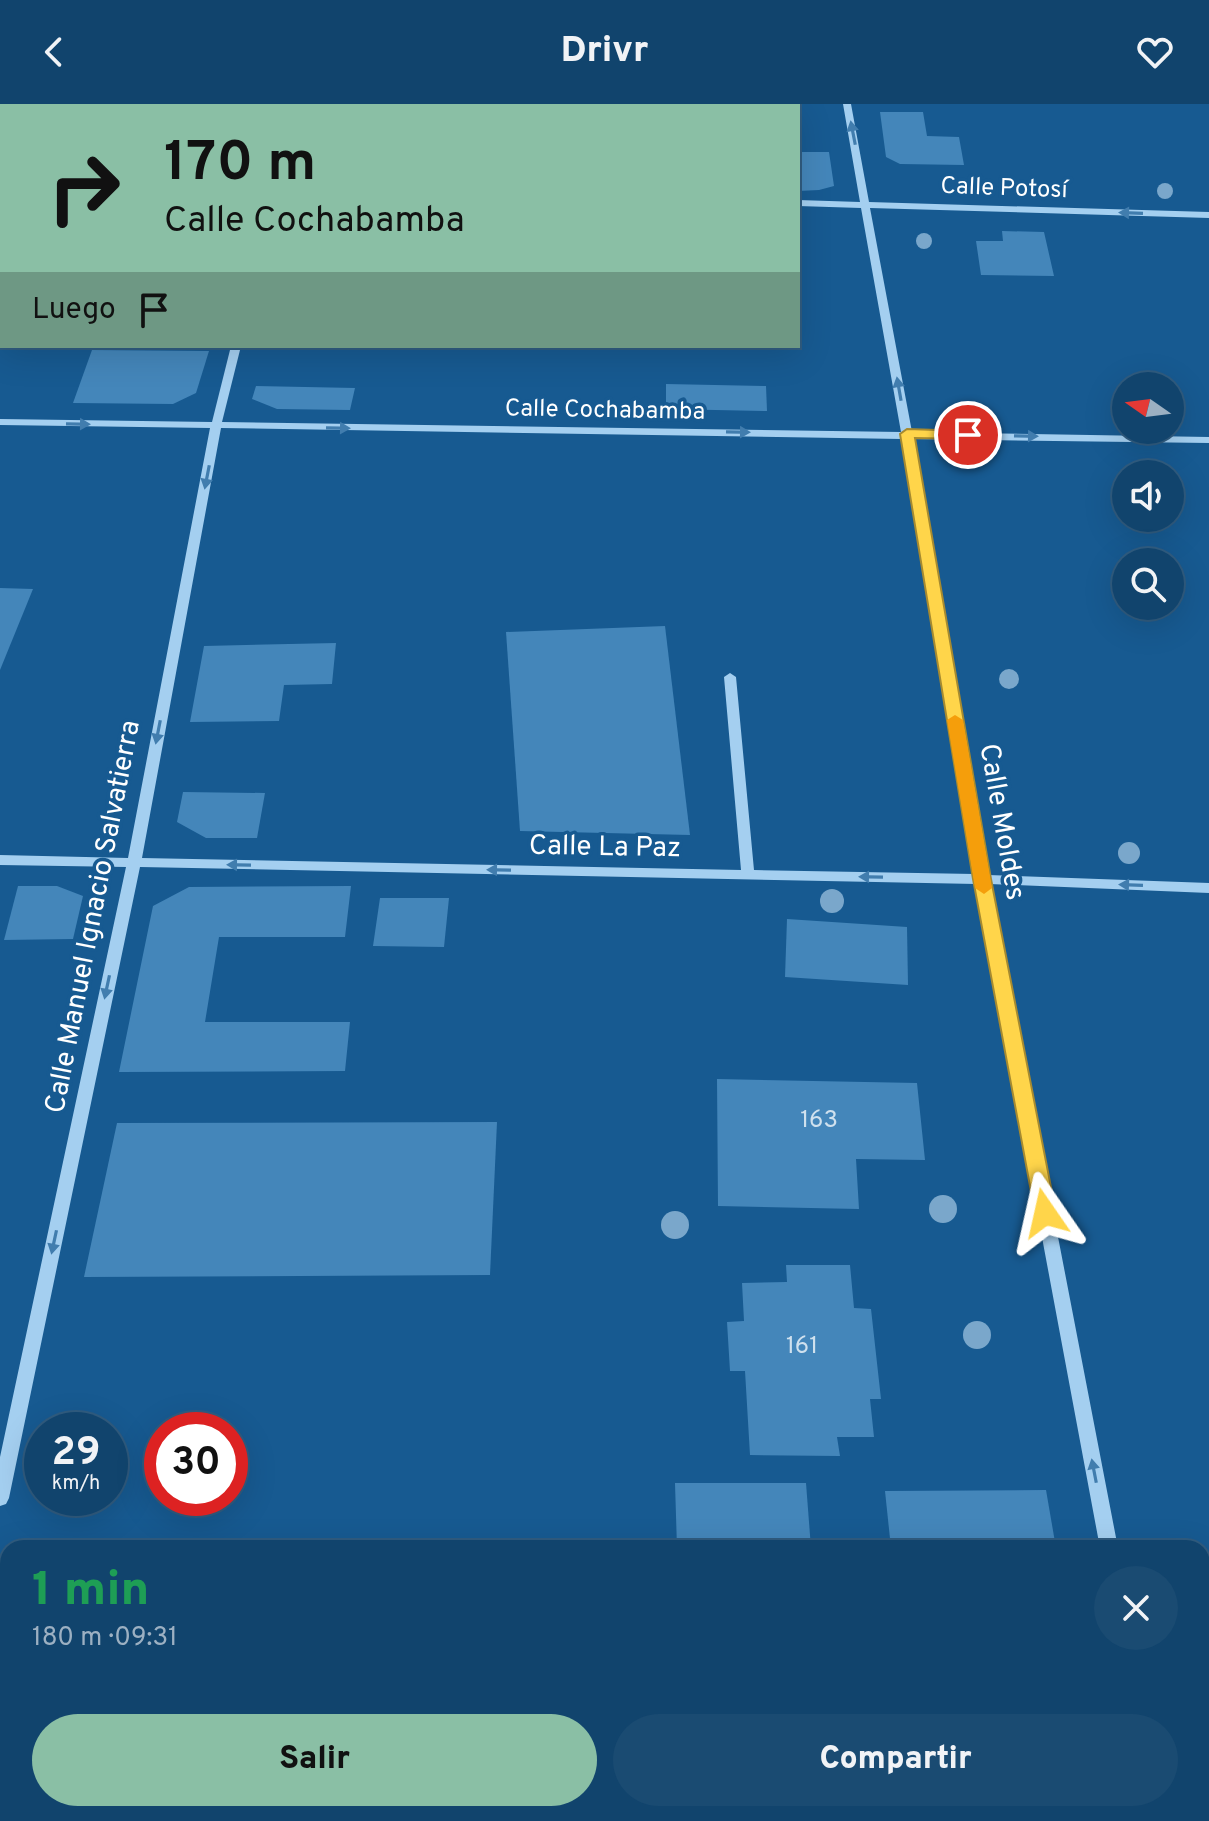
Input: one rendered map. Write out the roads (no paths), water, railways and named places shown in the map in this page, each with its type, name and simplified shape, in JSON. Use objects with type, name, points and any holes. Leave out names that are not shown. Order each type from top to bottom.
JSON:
[{"type":"street","name":"Calle Moldes","points":[[847,104],[907,434],[982,879],[1107,1540]]},
{"type":"street","name":"Calle Potosí","points":[[800,203],[1209,215]]},
{"type":"street","name":"Calle Manuel Ignacio Salvatierra","points":[[0,1498],[134,863],[216,427],[236,348]]},
{"type":"street","name":"Calle Cochabamba","points":[[0,422],[1209,440]]},
{"type":"street","points":[[730,677],[748,874]]},
{"type":"street","name":"Calle La Paz","points":[[0,860],[982,879],[1209,888]]}]
